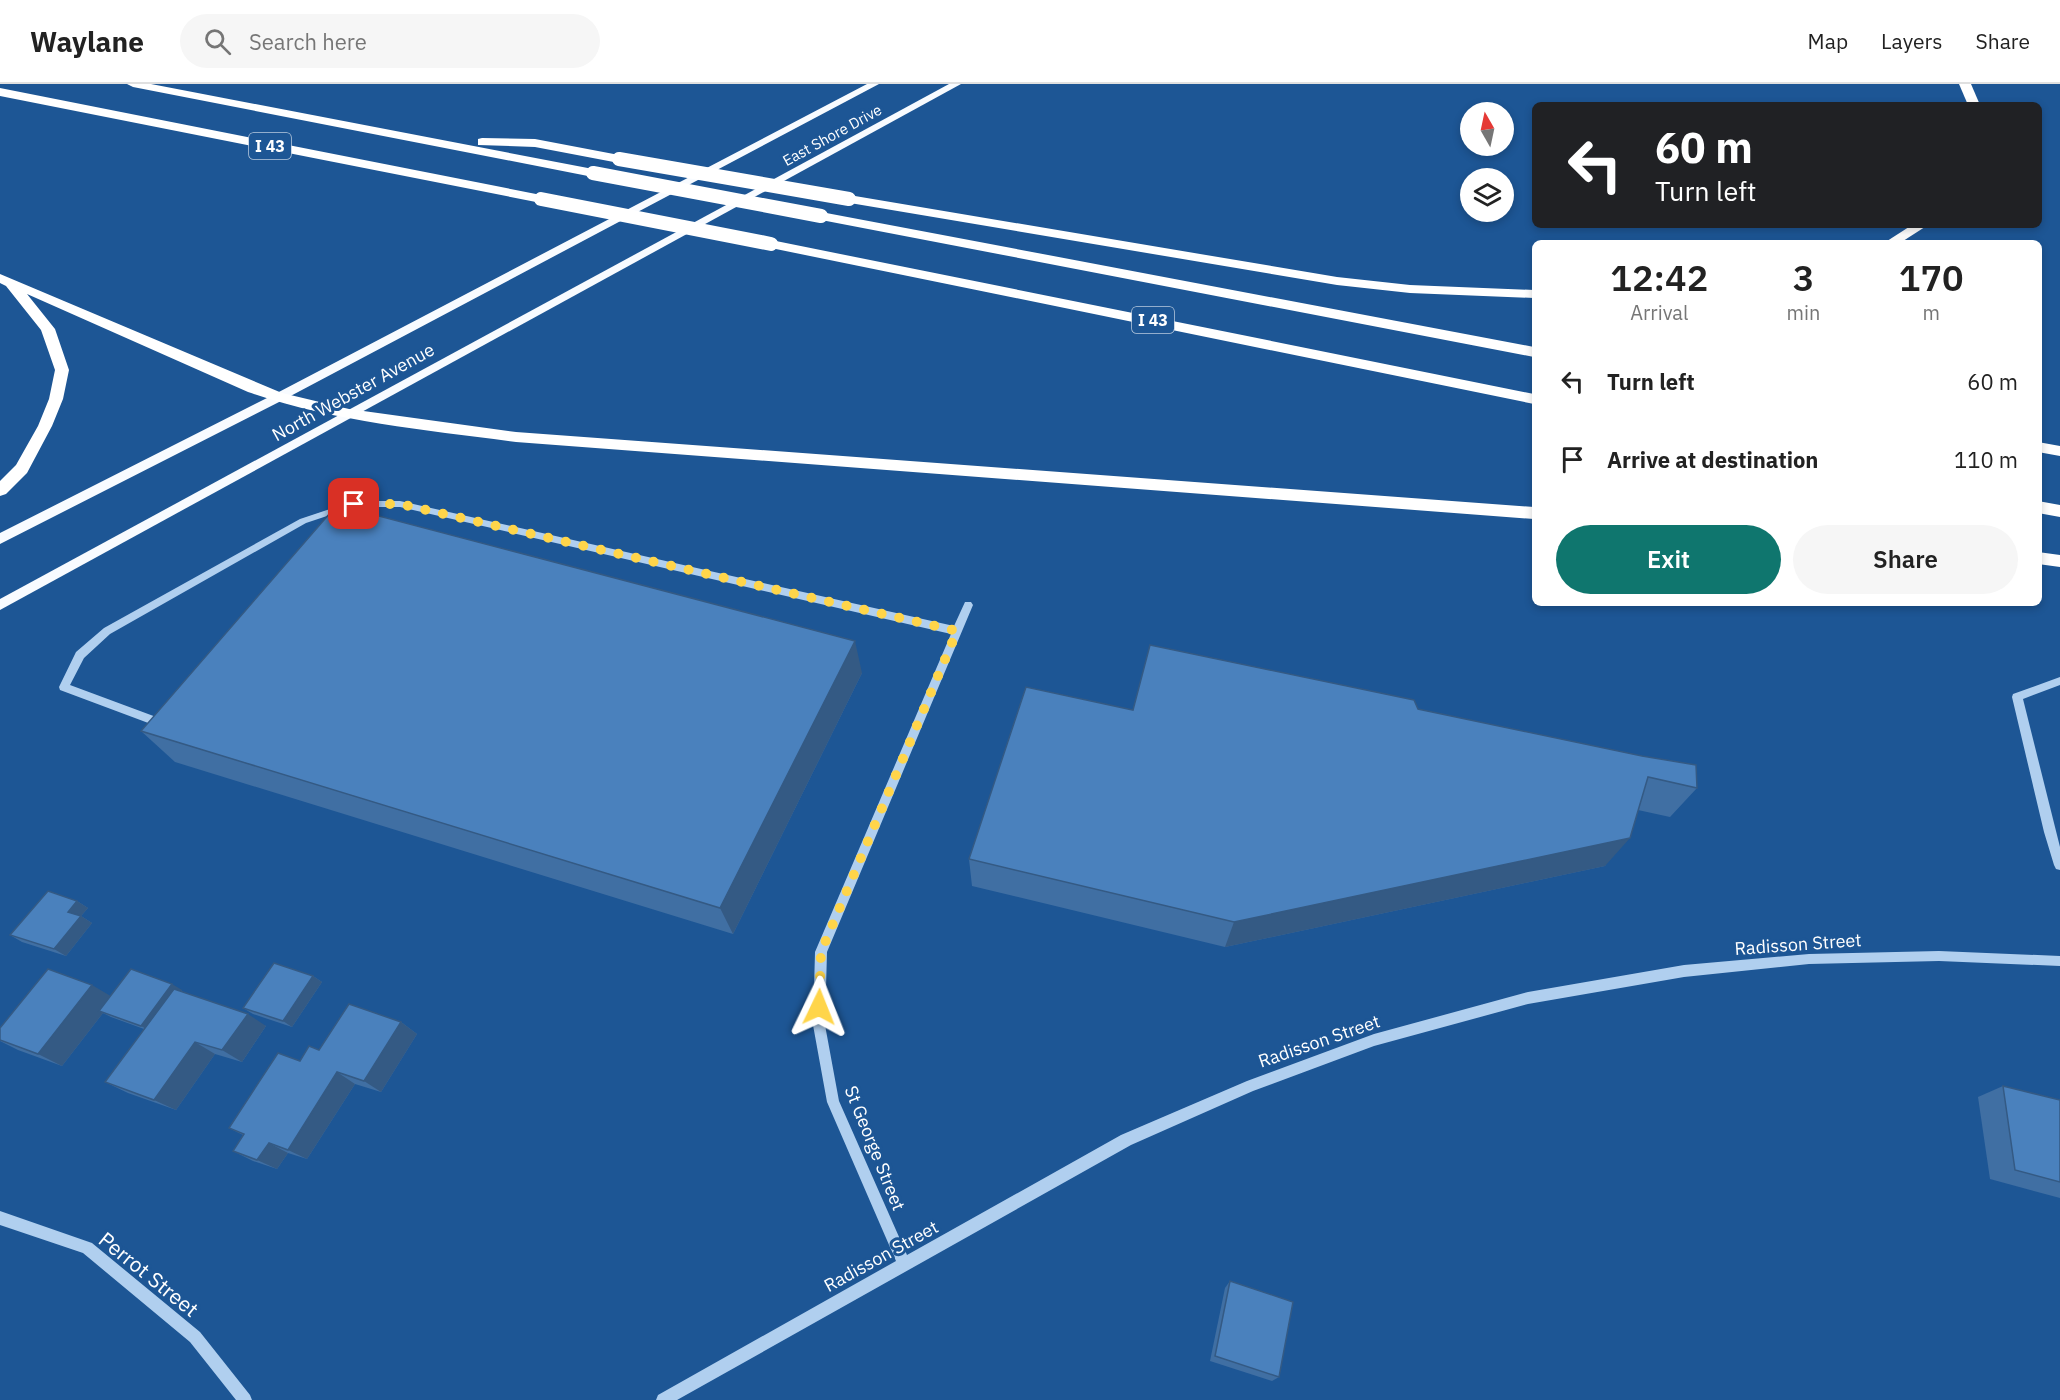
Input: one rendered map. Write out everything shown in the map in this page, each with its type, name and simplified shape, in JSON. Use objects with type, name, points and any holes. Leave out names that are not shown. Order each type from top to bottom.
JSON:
[{"type":"highway","name":"I 43","points":[[133,84],[1532,352]]},
{"type":"highway","points":[[1965,84],[1973,102]]},
{"type":"highway","name":"I 43","points":[[0,92],[771,244],[1532,399]]},
{"type":"highway","points":[[432,141],[535,143],[849,199],[1337,281],[1420,290],[1532,294]]},
{"type":"highway","points":[[1896,240],[1916,228]]},
{"type":"highway","points":[[6,282],[66,305],[253,388],[279,397],[349,414],[516,437],[1532,513]]},
{"type":"highway","points":[[0,490],[22,469],[45,426],[56,399],[62,370],[48,329],[6,282]]},
{"type":"highway","points":[[2042,448],[2060,452]]},
{"type":"highway","points":[[2042,508],[2060,511]]},
{"type":"highway","points":[[2042,559],[2060,561]]},
{"type":"main road","name":"East Shore Drive","points":[[663,196],[874,84]]},
{"type":"main road","name":"East Shore Drive","points":[[724,212],[956,84]]},
{"type":"main road","name":"North Webster Avenue","points":[[0,539],[279,397],[663,196]]},
{"type":"main road","name":"North Webster Avenue","points":[[0,605],[724,212]]},
{"type":"street","points":[[171,727],[64,687],[80,656],[107,630],[303,521],[354,504],[400,504],[957,631]]},
{"type":"street","name":"St George Street","points":[[904,1263],[833,1102],[819,1025],[821,952],[968,605]]},
{"type":"street","points":[[2060,681],[2017,697],[2055,833],[2060,865]]},
{"type":"street","name":"Radisson Street","points":[[663,1400],[1126,1140],[1251,1085],[1374,1040],[1528,998],[1684,971],[1809,959],[1939,956],[2060,961]]},
{"type":"street","name":"Perrot Street","points":[[0,1218],[87,1248],[195,1337],[245,1400]]},
{"type":"building","points":[[337,505],[855,641],[720,908],[141,731]]},
{"type":"building","points":[[1150,645],[1414,700],[1418,709],[1642,756],[1696,765],[1697,788],[1648,777],[1630,838],[1234,922],[969,859],[1026,687],[1133,710]]},
{"type":"building","points":[[48,891],[77,901],[68,912],[81,916],[54,949],[10,935]]},
{"type":"building","points":[[274,963],[313,976],[283,1021],[243,1008]]},
{"type":"building","points":[[48,969],[92,985],[38,1054],[0,1040],[0,1028]]},
{"type":"building","points":[[131,969],[172,984],[141,1026],[99,1011]]},
{"type":"building","points":[[174,989],[248,1014],[222,1050],[195,1042],[154,1100],[105,1082]]},
{"type":"building","points":[[349,1004],[401,1022],[364,1081],[337,1072],[288,1150],[269,1143],[257,1160],[233,1151],[244,1134],[229,1128],[278,1053],[300,1061],[309,1046],[319,1050]]},
{"type":"building","points":[[2003,1086],[2060,1100],[2060,1182],[2015,1170]]},
{"type":"building","points":[[1230,1281],[1293,1302],[1279,1377],[1215,1356]]},
{"type":"route","points":[[354,504],[400,504],[957,631],[821,952],[819,1007]]}]
